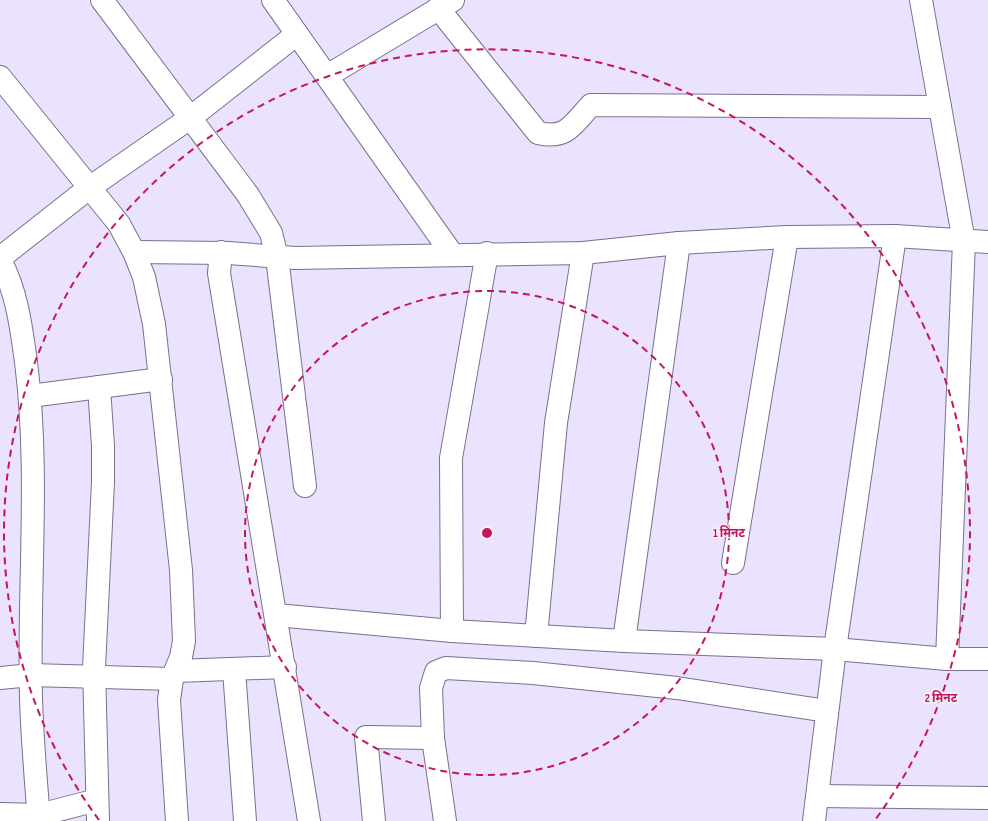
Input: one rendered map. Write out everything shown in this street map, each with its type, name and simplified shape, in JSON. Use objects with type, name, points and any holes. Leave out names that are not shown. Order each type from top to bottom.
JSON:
[{"type":"street","points":[[102,0],[248,195],[267,224],[271,233],[277,257],[305,486]]},
{"type":"street","points":[[273,0],[452,254]]},
{"type":"street","points":[[921,0],[964,242],[947,659]]},
{"type":"street","points":[[327,76],[445,4],[538,134],[550,136],[566,132],[591,105],[940,107]]},
{"type":"street","points":[[39,818],[31,697],[34,482],[30,396],[16,297],[0,259],[89,188],[190,118],[297,34]]},
{"type":"street","points":[[0,77],[119,224],[134,252],[146,283],[154,324],[161,379],[181,570],[184,641],[182,657],[174,675],[169,711],[177,821]]},
{"type":"street","points":[[134,252],[220,252],[277,257],[487,253],[583,253],[679,243],[787,237],[895,236],[964,242],[988,242]]},
{"type":"street","points":[[814,821],[835,649],[895,236]]},
{"type":"street","points":[[733,563],[787,237]]},
{"type":"street","points":[[624,641],[679,243]]},
{"type":"street","points":[[220,252],[219,273],[309,821]]},
{"type":"street","points":[[452,631],[450,458],[487,253]]},
{"type":"street","points":[[536,636],[556,424],[583,253]]},
{"type":"street","points":[[30,396],[161,379]]},
{"type":"street","points":[[0,814],[39,818],[97,811],[94,676],[98,552],[103,482],[100,387]]},
{"type":"street","points":[[276,615],[452,631],[624,641],[835,649],[947,659],[988,659]]},
{"type":"street","points":[[0,678],[31,674],[94,676],[174,675],[284,667]]},
{"type":"street","points":[[445,821],[433,738],[431,688],[433,676],[440,670],[446,668],[533,673],[677,688],[827,711]]},
{"type":"street","points":[[234,670],[245,821]]},
{"type":"street","points":[[374,821],[366,737],[433,738]]},
{"type":"street","points":[[818,796],[988,798]]}]
